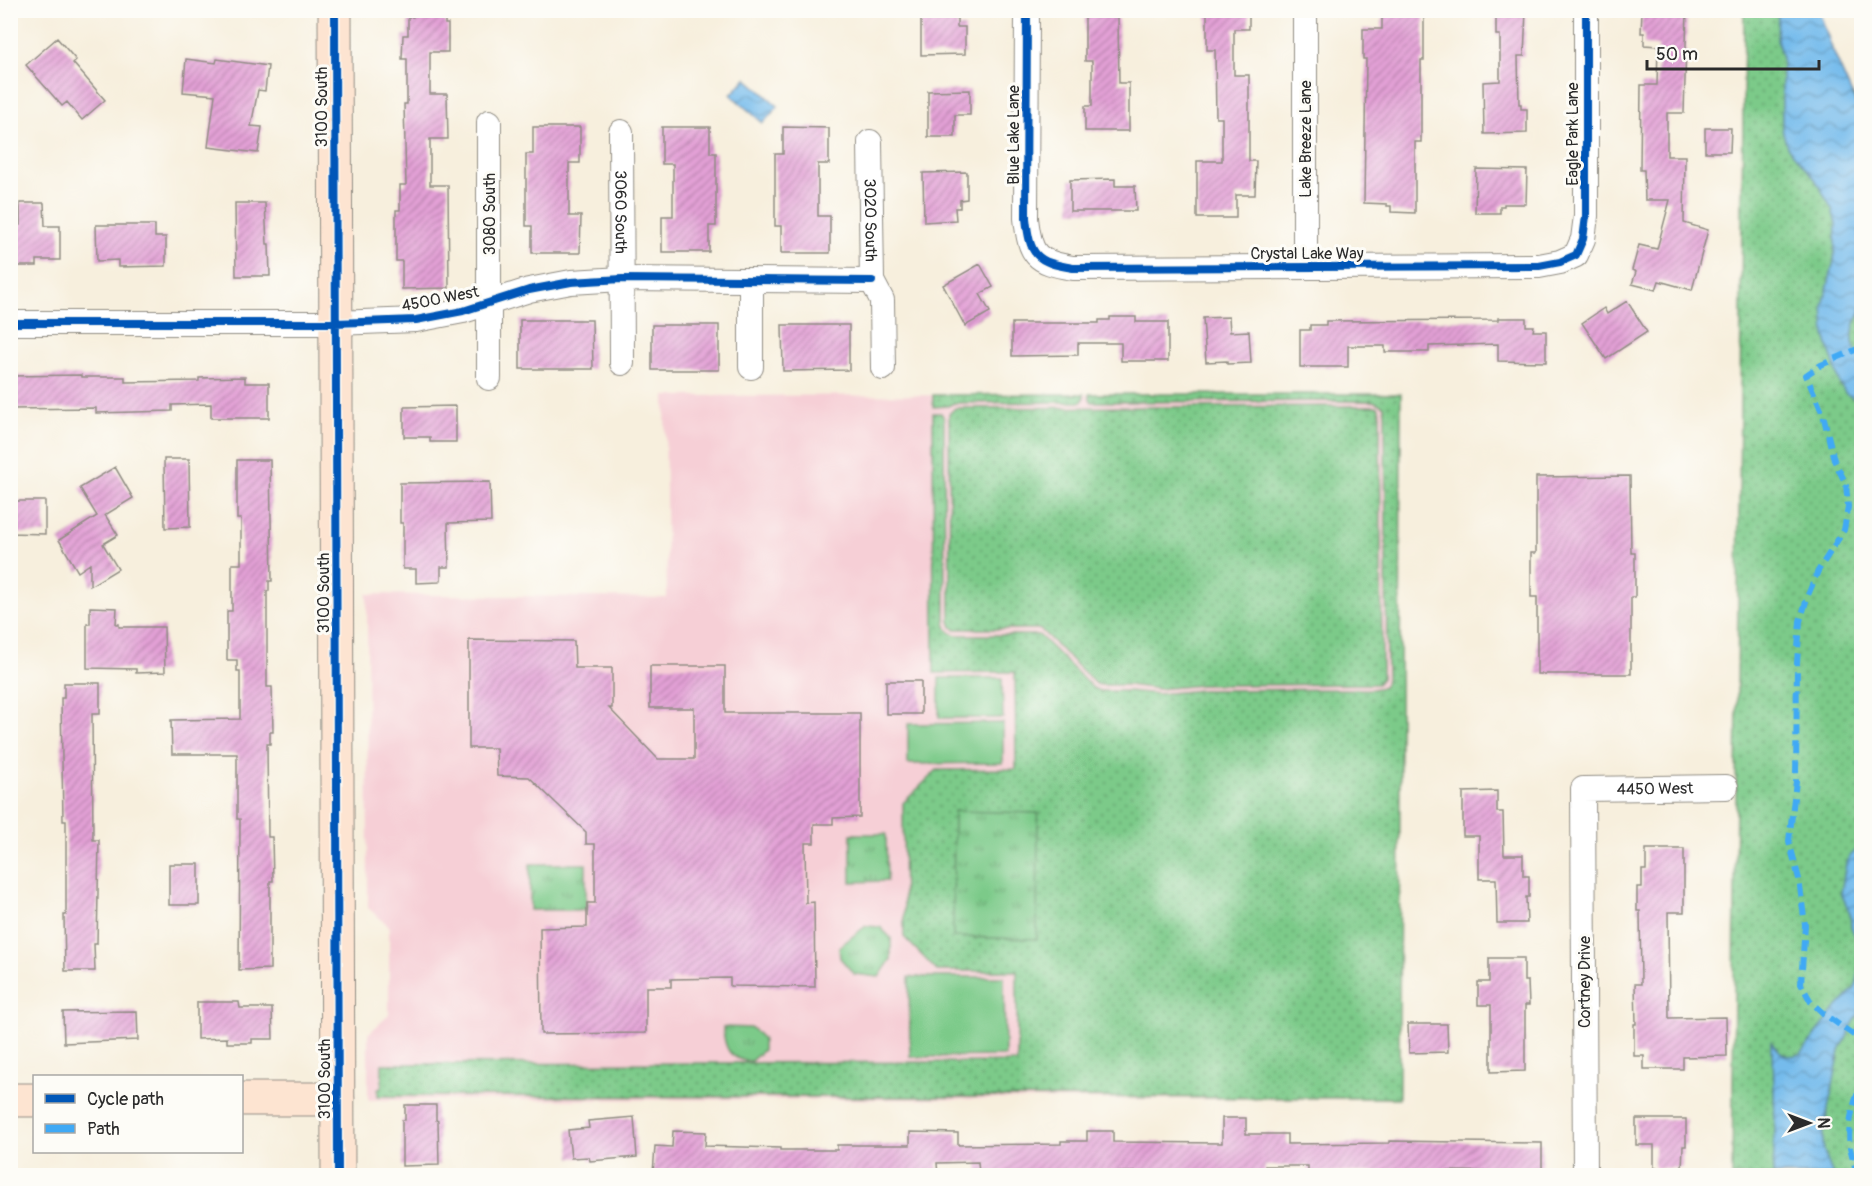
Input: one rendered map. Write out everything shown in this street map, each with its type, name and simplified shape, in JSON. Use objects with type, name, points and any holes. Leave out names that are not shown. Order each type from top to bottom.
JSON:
[{"type":"main road","name":"3100 South","points":[[334,10],[338,1176]]},
{"type":"main road","points":[[243,1099],[338,1099]]},
{"type":"main road","points":[[10,1101],[33,1100]]},
{"type":"street","name":"Blue Lake Lane","points":[[1027,10],[1026,218],[1029,241],[1038,257]]},
{"type":"street","name":"Lake Breeze Lane","points":[[1305,10],[1305,267]]},
{"type":"street","name":"Eagle Park Lane","points":[[1576,255],[1583,240],[1586,216],[1586,10]]},
{"type":"street","name":"3080 South","points":[[489,122],[489,378]]},
{"type":"street","name":"3060 South","points":[[621,132],[622,363]]},
{"type":"street","name":"3020 South","points":[[870,142],[872,281],[882,300],[883,368]]},
{"type":"street","name":"Crystal Lake Way","points":[[1038,257],[1052,265],[1073,268],[1539,266],[1560,262],[1576,255]]},
{"type":"street","name":"4500 West","points":[[10,323],[335,323],[416,320],[463,310],[529,290],[571,282],[622,279],[872,281]]},
{"type":"street","points":[[751,280],[751,367]]},
{"type":"street","name":"4450 West","points":[[1583,789],[1726,787]]},
{"type":"street","name":"Cortney Drive","points":[[1583,789],[1585,1176]]},
{"type":"shaded area","points":[[1401,394],[1399,1099],[368,1100],[368,1034],[389,1015],[389,926],[368,908],[367,594],[667,598],[665,396]]},
{"type":"green space","points":[[1771,10],[1861,103],[1862,1175],[1732,1176],[1744,11]]},
{"type":"green space","points":[[1084,394],[1084,399],[1080,402],[954,403],[948,406],[933,407],[933,395]]},
{"type":"green space","points":[[1089,394],[1401,394],[1399,1098],[378,1096],[378,1090],[382,1085],[382,1064],[1017,1062],[1017,971],[937,971],[904,937],[903,803],[937,770],[1016,769],[1015,672],[934,673],[933,413],[941,413],[944,418],[945,621],[947,629],[952,634],[1039,635],[1093,688],[1100,691],[1158,694],[1201,690],[1373,689],[1383,687],[1387,679],[1384,406],[1373,401],[1092,402]]},
{"type":"green space","points":[[1376,406],[1380,414],[1382,674],[1377,684],[1201,685],[1158,689],[1128,685],[1101,685],[1096,684],[1041,630],[955,629],[952,627],[950,621],[949,414],[955,408]]},
{"type":"green space","points":[[939,678],[1002,678],[1003,718],[939,718]]},
{"type":"green space","points":[[1003,723],[1003,763],[908,764],[908,724]]},
{"type":"green space","points":[[954,811],[1038,813],[1037,939],[953,937]]},
{"type":"green space","points":[[851,834],[886,834],[887,881],[851,882]]},
{"type":"green space","points":[[530,864],[586,864],[586,910],[530,910]]},
{"type":"green space","points":[[866,926],[880,927],[891,938],[891,959],[879,977],[854,974],[840,958],[839,947]]},
{"type":"green space","points":[[909,977],[1004,977],[1005,1056],[910,1057]]},
{"type":"green space","points":[[723,1027],[752,1028],[763,1039],[763,1050],[751,1061],[733,1056],[726,1047]]},
{"type":"water","points":[[1778,11],[1819,11],[1833,51],[1861,115],[1862,310],[1854,328],[1853,341],[1861,358],[1861,402],[1846,394],[1840,385],[1825,335],[1823,306],[1834,261],[1836,224],[1832,209],[1815,179],[1787,147],[1782,129],[1782,58],[1777,39]]},
{"type":"water","points":[[746,78],[778,106],[763,123],[731,95]]},
{"type":"water","points":[[1861,846],[1861,1012],[1840,1051],[1823,1133],[1824,1151],[1833,1175],[1773,1175],[1775,1126],[1771,1042],[1784,1054],[1792,1056],[1801,1054],[1854,989],[1859,972],[1858,942],[1851,927],[1850,913],[1841,893],[1846,863]]},
{"type":"building","points":[[413,10],[445,10],[445,24],[448,24],[448,52],[430,52],[430,94],[447,94],[448,139],[430,139],[430,185],[448,185],[449,288],[402,289],[402,261],[396,261],[396,210],[400,210],[400,185],[406,185],[404,104],[407,104],[407,59],[402,59],[403,35],[408,35],[408,17],[413,17]]},
{"type":"building","points":[[921,10],[953,10],[953,18],[957,18],[957,27],[965,27],[965,54],[921,55]]},
{"type":"building","points":[[1085,10],[1112,10],[1112,17],[1118,17],[1119,83],[1129,83],[1129,131],[1085,131],[1085,106],[1092,106],[1092,61],[1085,61]]},
{"type":"building","points":[[1207,10],[1249,10],[1249,29],[1234,29],[1234,75],[1249,75],[1249,161],[1256,161],[1255,195],[1236,195],[1236,218],[1197,218],[1197,161],[1222,161],[1222,118],[1216,118],[1215,50],[1207,50]]},
{"type":"building","points":[[1382,10],[1424,10],[1424,60],[1421,60],[1421,142],[1415,142],[1415,213],[1391,212],[1391,206],[1387,204],[1364,203],[1366,59],[1363,59],[1363,29],[1382,29]]},
{"type":"building","points":[[1496,10],[1526,10],[1524,56],[1518,56],[1519,104],[1521,104],[1521,109],[1527,109],[1527,133],[1484,134],[1483,82],[1500,81],[1500,35],[1496,35]]},
{"type":"building","points":[[1642,10],[1687,10],[1684,113],[1667,113],[1667,156],[1685,156],[1684,223],[1708,230],[1692,290],[1659,281],[1656,290],[1632,284],[1636,272],[1632,270],[1639,245],[1657,249],[1670,200],[1645,200],[1644,170],[1640,170],[1641,85],[1657,85],[1658,46],[1644,45],[1644,33],[1641,33]]},
{"type":"building","points":[[57,38],[76,60],[73,63],[105,100],[82,120],[67,102],[62,106],[26,65]]},
{"type":"building","points":[[186,59],[216,63],[217,59],[268,66],[265,91],[258,90],[251,126],[262,127],[258,153],[208,147],[215,95],[183,92]]},
{"type":"building","points":[[970,90],[970,115],[955,115],[955,137],[928,137],[928,91]]},
{"type":"building","points":[[533,127],[580,127],[580,163],[569,163],[569,216],[581,216],[580,253],[532,253],[532,226],[526,226],[526,154],[533,154]]},
{"type":"building","points":[[662,127],[710,127],[710,153],[716,153],[716,226],[709,226],[709,252],[662,252],[662,216],[673,216],[673,164],[662,164]]},
{"type":"building","points":[[783,127],[829,128],[829,164],[818,164],[818,216],[830,216],[830,253],[781,253],[781,226],[775,226],[775,154],[783,154]]},
{"type":"building","points":[[1705,128],[1731,128],[1730,152],[1705,152]]},
{"type":"building","points":[[1476,169],[1527,170],[1526,204],[1504,204],[1500,206],[1500,213],[1475,213]]},
{"type":"building","points":[[967,172],[967,199],[960,200],[960,208],[955,208],[956,220],[924,222],[923,173]]},
{"type":"building","points":[[1115,179],[1115,186],[1135,186],[1136,211],[1070,211],[1070,180]]},
{"type":"building","points":[[20,203],[44,203],[45,226],[60,226],[60,260],[37,260],[37,266],[10,266],[10,225],[20,225]]},
{"type":"building","points":[[235,203],[265,203],[270,276],[236,276]]},
{"type":"building","points":[[96,225],[155,225],[155,237],[166,237],[166,266],[118,267],[118,260],[97,261]]},
{"type":"building","points":[[980,264],[993,287],[980,294],[990,312],[965,326],[943,285]]},
{"type":"building","points":[[1627,301],[1647,332],[1606,359],[1582,323],[1604,308],[1607,314]]},
{"type":"building","points":[[1110,317],[1136,317],[1136,322],[1168,322],[1168,361],[1121,361],[1121,343],[1078,343],[1078,355],[1012,356],[1012,323],[1099,323],[1099,320],[1110,320]]},
{"type":"building","points":[[1229,317],[1230,332],[1249,331],[1251,363],[1206,362],[1203,318]]},
{"type":"building","points":[[1498,318],[1526,318],[1526,326],[1534,326],[1533,331],[1546,331],[1546,362],[1498,361],[1498,344],[1429,346],[1429,352],[1385,352],[1385,346],[1348,346],[1348,367],[1300,367],[1300,330],[1310,330],[1310,325],[1326,325],[1326,321],[1498,320]]},
{"type":"building","points":[[520,320],[592,320],[593,369],[520,369]]},
{"type":"building","points":[[652,325],[719,325],[719,370],[652,370]]},
{"type":"building","points":[[782,325],[849,325],[849,370],[783,371]]},
{"type":"building","points":[[81,375],[81,377],[125,377],[125,382],[199,381],[199,378],[245,377],[245,383],[269,383],[269,418],[211,418],[211,404],[172,405],[172,411],[96,413],[96,408],[10,409],[10,376]]},
{"type":"building","points":[[456,406],[456,442],[430,442],[430,437],[404,437],[404,407]]},
{"type":"building","points":[[164,459],[189,459],[190,527],[165,528]]},
{"type":"building","points":[[237,460],[270,460],[272,581],[269,581],[269,591],[267,591],[267,687],[272,687],[273,732],[270,732],[270,744],[267,744],[268,837],[272,837],[273,881],[270,881],[270,969],[239,970],[240,819],[237,819],[237,754],[172,754],[171,720],[240,719],[240,671],[237,671],[237,660],[227,660],[227,611],[232,611],[232,564],[241,564],[241,519],[237,519]]},
{"type":"building","points":[[115,467],[133,498],[105,515],[118,535],[103,544],[118,569],[90,586],[90,564],[78,572],[59,540],[97,516],[80,488]]},
{"type":"building","points":[[1630,476],[1631,553],[1635,553],[1635,597],[1631,597],[1631,674],[1537,674],[1537,597],[1531,597],[1531,553],[1536,553],[1536,477]]},
{"type":"building","points":[[490,482],[491,522],[448,523],[449,567],[441,567],[439,582],[416,583],[416,569],[403,569],[400,483]]},
{"type":"building","points":[[10,501],[45,501],[45,534],[10,533]]},
{"type":"building","points":[[90,607],[117,608],[116,624],[119,624],[119,627],[164,627],[165,672],[136,673],[136,669],[87,668],[87,624],[90,624]]},
{"type":"building","points":[[469,640],[574,641],[575,668],[612,668],[612,708],[609,708],[658,759],[694,759],[694,708],[650,708],[650,666],[725,666],[725,713],[860,713],[860,817],[833,818],[833,824],[814,824],[814,843],[805,843],[806,903],[814,902],[815,987],[730,986],[730,978],[671,979],[671,987],[646,987],[646,1033],[541,1034],[540,928],[587,927],[587,903],[595,903],[595,844],[586,844],[586,832],[529,777],[497,776],[496,748],[469,748]]},
{"type":"building","points":[[886,681],[921,681],[921,714],[886,714]]},
{"type":"building","points":[[64,683],[100,683],[100,714],[92,714],[93,840],[99,840],[97,944],[94,944],[95,971],[65,971],[66,821],[63,821],[61,698],[64,698]]},
{"type":"building","points":[[1497,791],[1497,812],[1503,812],[1504,855],[1523,855],[1523,876],[1529,876],[1529,897],[1526,897],[1527,923],[1497,923],[1496,879],[1479,879],[1479,836],[1463,836],[1463,792]]},
{"type":"building","points":[[1646,849],[1684,849],[1684,912],[1668,912],[1669,1018],[1726,1017],[1727,1056],[1683,1057],[1683,1069],[1644,1069],[1644,1056],[1634,1056],[1635,984],[1641,984],[1640,911],[1637,911],[1637,887],[1642,887],[1642,870],[1646,870]]},
{"type":"building","points":[[169,864],[199,864],[199,905],[169,905]]},
{"type":"building","points":[[1489,958],[1524,958],[1524,981],[1528,981],[1529,1005],[1525,1005],[1525,1071],[1491,1072],[1491,1005],[1478,1005],[1478,982],[1489,982]]},
{"type":"building","points":[[197,1002],[239,1002],[240,1008],[272,1008],[273,1039],[252,1039],[252,1043],[227,1043],[227,1038],[197,1039]]},
{"type":"building","points":[[137,1011],[138,1040],[64,1043],[63,1012]]},
{"type":"building","points":[[1408,1024],[1447,1024],[1448,1052],[1409,1053]]},
{"type":"building","points":[[405,1105],[436,1105],[439,1165],[402,1166],[402,1120],[405,1120]]},
{"type":"building","points":[[634,1117],[637,1157],[590,1161],[589,1157],[571,1158],[568,1130],[589,1128],[588,1121]]},
{"type":"building","points":[[1222,1118],[1246,1118],[1246,1134],[1287,1134],[1287,1144],[1389,1143],[1389,1141],[1542,1143],[1542,1172],[1308,1173],[1308,1166],[1265,1166],[1265,1176],[1142,1174],[1142,1172],[979,1174],[978,1162],[937,1163],[938,1176],[679,1176],[653,1174],[655,1146],[672,1147],[673,1131],[706,1132],[705,1146],[780,1148],[780,1150],[837,1150],[837,1145],[910,1145],[910,1132],[958,1133],[958,1145],[1061,1144],[1061,1141],[1087,1141],[1087,1131],[1113,1131],[1113,1142],[1222,1143]]},
{"type":"building","points":[[1636,1119],[1686,1119],[1686,1146],[1683,1146],[1682,1168],[1654,1168],[1654,1145],[1636,1145]]},
{"type":"marked path","points":[[1862,347],[1821,365],[1806,375],[1823,414],[1834,460],[1846,484],[1848,507],[1844,530],[1818,571],[1800,621],[1797,663],[1796,781],[1789,841],[1799,879],[1805,925],[1801,984],[1811,1002],[1862,1041]]},
{"type":"marked path","points":[[1857,1176],[1850,1148],[1849,1131],[1853,1107],[1862,1083]]},
{"type":"cycle path","points":[[335,10],[338,1176]]},
{"type":"cycle path","points":[[1027,10],[1026,218],[1028,231],[1037,255],[1050,263],[1073,268],[1539,266],[1560,262],[1576,255],[1583,239],[1586,216],[1586,10]]},
{"type":"cycle path","points":[[10,323],[335,323],[416,320],[463,311],[529,290],[571,282],[622,279],[872,281]]}]
